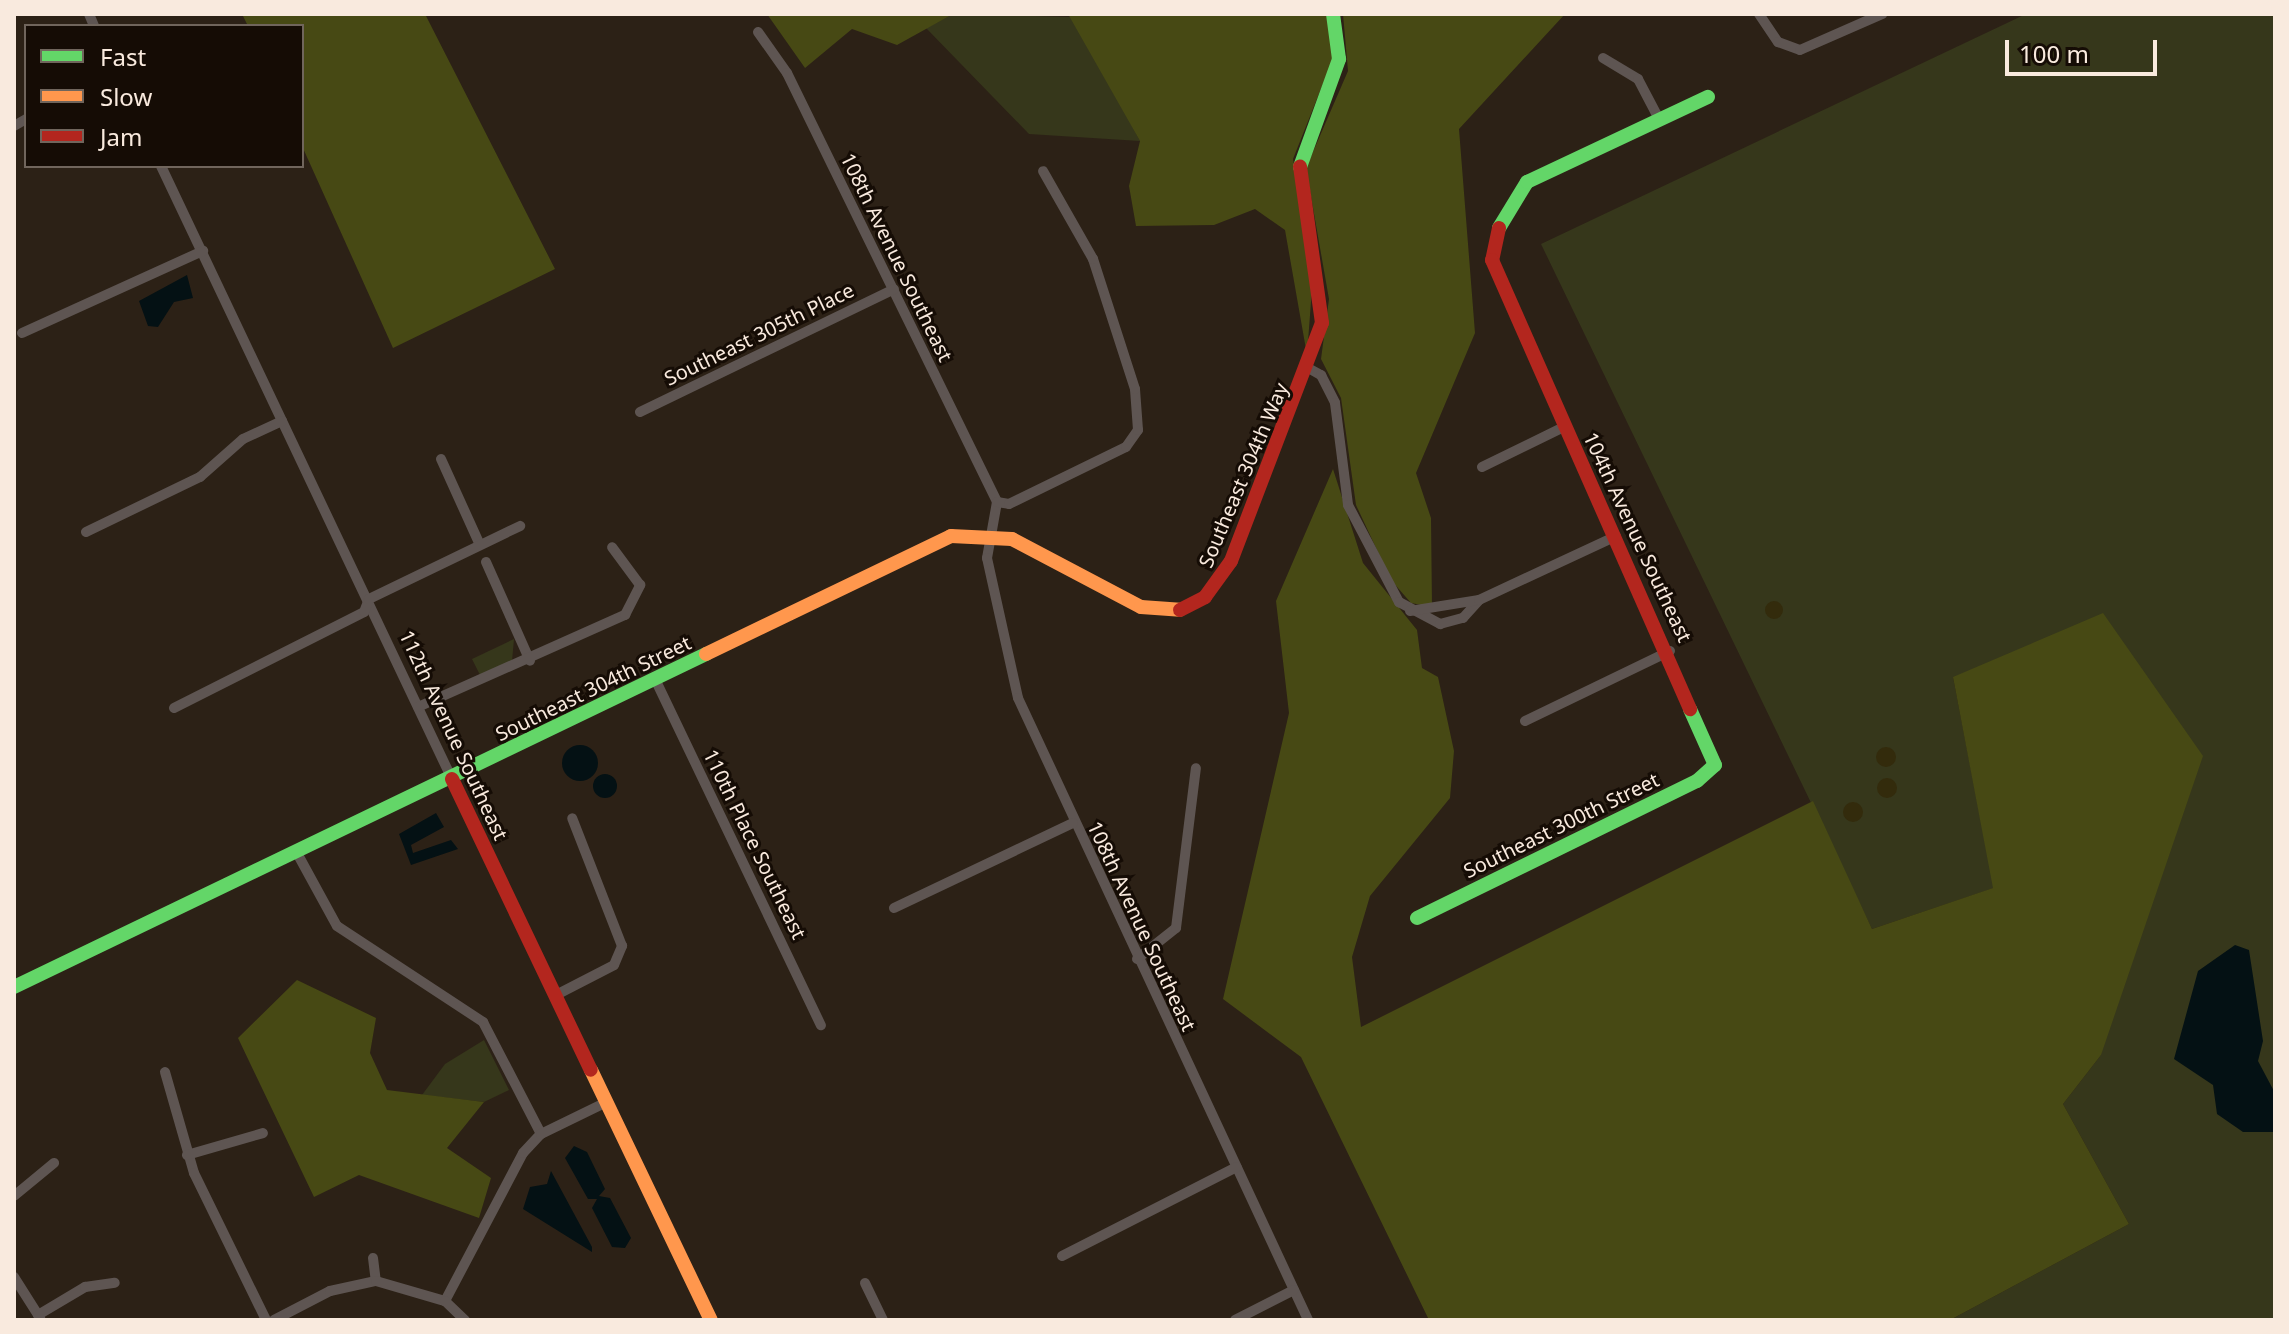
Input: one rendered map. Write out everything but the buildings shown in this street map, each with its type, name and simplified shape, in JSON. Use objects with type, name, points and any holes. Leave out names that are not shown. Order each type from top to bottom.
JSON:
[{"type":"street","points":[[1333,14],[1339,59],[1299,160],[1324,300],[1310,369],[1321,375],[1335,403],[1341,481],[1354,522],[1410,611],[1440,624],[1463,618],[1479,600]]},
{"type":"street","points":[[1759,14],[1784,47],[1817,46],[1882,14]]},
{"type":"street","name":"108th Avenue Southeast","points":[[758,32],[787,73],[997,502]]},
{"type":"street","points":[[1603,58],[1638,79],[1659,119],[1708,97]]},
{"type":"street","name":"104th Avenue Southeast","points":[[1659,119],[1534,177],[1503,211],[1492,260],[1520,332],[1670,651],[1717,761]]},
{"type":"street","name":"112th Avenue Southeast","points":[[162,168],[711,1320]]},
{"type":"street","points":[[990,534],[997,502],[1009,504],[1126,447],[1139,418],[1130,373],[1084,236],[1043,171]]},
{"type":"street","points":[[22,333],[203,251]]},
{"type":"street","name":"Southeast 305th Place","points":[[640,412],[894,289]]},
{"type":"street","name":"Southeast 304th Way","points":[[990,534],[1141,607],[1163,612],[1194,604],[1231,561],[1310,369]]},
{"type":"street","points":[[86,532],[210,472],[243,439],[282,421]]},
{"type":"street","points":[[1482,467],[1564,427]]},
{"type":"street","points":[[441,459],[480,545]]},
{"type":"street","points":[[174,708],[364,612],[369,599],[520,526]]},
{"type":"street","name":"108th Avenue Southeast","points":[[990,534],[987,558],[1018,698],[1073,823],[1308,1320]]},
{"type":"street","name":"Southeast 304th Street","points":[[14,987],[452,779],[941,540],[990,534]]},
{"type":"street","points":[[1410,611],[1440,610],[1479,600],[1616,536]]},
{"type":"street","points":[[418,707],[530,661],[637,602],[637,577],[612,547]]},
{"type":"street","points":[[486,562],[530,661]]},
{"type":"street","points":[[1525,721],[1670,651]]},
{"type":"street","name":"110th Place Southeast","points":[[655,679],[821,1025]]},
{"type":"street","name":"Southeast 300th Street","points":[[1417,918],[1697,781],[1717,761]]},
{"type":"street","points":[[1137,959],[1176,928],[1196,768]]},
{"type":"street","points":[[556,995],[620,957],[621,938],[577,846],[572,818]]},
{"type":"street","points":[[894,908],[1073,823]]},
{"type":"street","points":[[297,853],[337,926],[483,1022],[541,1134]]},
{"type":"street","points":[[165,1072],[187,1155],[266,1320]]},
{"type":"street","points":[[445,1301],[511,1169],[541,1134],[607,1102]]},
{"type":"street","points":[[187,1155],[263,1133]]},
{"type":"street","points":[[14,1196],[54,1163]]},
{"type":"street","points":[[1062,1256],[1237,1167]]},
{"type":"street","points":[[373,1258],[376,1281]]},
{"type":"street","points":[[14,1277],[40,1318],[85,1287],[115,1283]]},
{"type":"street","points":[[274,1320],[343,1286],[376,1281],[445,1301],[465,1320]]},
{"type":"street","points":[[865,1283],[883,1320]]},
{"type":"street","points":[[1235,1320],[1294,1290]]},
{"type":"green space","points":[[953,14],[1075,17],[1140,141],[1029,134],[926,28]]},
{"type":"green space","points":[[2026,14],[2275,14],[2275,1320],[1950,1320],[2129,1224],[2063,1104],[2101,1055],[1953,677],[1994,888],[1872,929],[1541,244]]},
{"type":"green space","points":[[514,639],[512,661],[481,677],[472,659]]},
{"type":"green space","points":[[484,1040],[509,1090],[484,1102],[422,1095],[445,1064]]},
{"type":"shaded area","points":[[242,14],[425,14],[555,269],[393,348],[304,150],[304,24],[247,24]]},
{"type":"shaded area","points":[[767,14],[953,14],[897,45],[852,29],[805,68]]},
{"type":"shaded area","points":[[1068,14],[1328,14],[1334,56],[1293,159],[1313,275],[1307,355],[1285,230],[1255,209],[1214,225],[1136,226],[1129,186],[1140,141]]},
{"type":"shaded area","points":[[1343,14],[1565,14],[1459,129],[1475,333],[1416,473],[1431,518],[1432,607],[1411,603],[1391,580],[1356,505],[1341,398],[1321,359],[1329,299],[1306,168],[1348,71]]},
{"type":"shaded area","points":[[187,275],[193,298],[174,302],[158,327],[148,326],[139,301]]},
{"type":"shaded area","points":[[1333,469],[1363,563],[1417,630],[1422,668],[1438,677],[1454,751],[1450,798],[1370,896],[1352,957],[1361,1027],[1813,801],[1872,929],[1993,888],[1953,677],[2103,613],[2203,756],[2101,1055],[2063,1104],[2129,1224],[1950,1320],[1429,1320],[1301,1057],[1223,999],[1289,713],[1276,601]]},
{"type":"shaded area","points":[[580,745],[593,750],[598,763],[593,776],[580,781],[567,776],[562,763],[567,750]]},
{"type":"shaded area","points":[[605,774],[614,777],[617,786],[614,795],[605,798],[596,795],[593,786],[596,777]]},
{"type":"shaded area","points":[[436,813],[444,827],[411,845],[413,853],[451,840],[458,849],[411,865],[399,834]]},
{"type":"shaded area","points":[[2235,945],[2249,950],[2263,1041],[2258,1061],[2275,1093],[2275,1132],[2243,1132],[2217,1114],[2213,1085],[2174,1059],[2198,971]]},
{"type":"shaded area","points":[[297,980],[376,1018],[370,1053],[387,1090],[484,1102],[447,1148],[491,1178],[479,1218],[359,1175],[314,1197],[238,1038]]},
{"type":"shaded area","points":[[574,1146],[587,1152],[605,1189],[599,1196],[610,1198],[631,1238],[625,1248],[612,1247],[592,1208],[597,1199],[588,1199],[565,1158]]},
{"type":"shaded area","points":[[551,1171],[592,1252],[523,1209],[530,1187],[547,1184]]},
{"type":"sand","points":[[1770,601],[1778,601],[1783,610],[1781,617],[1770,619],[1765,614],[1765,606]]},
{"type":"sand","points":[[1886,747],[1893,750],[1896,757],[1893,764],[1886,767],[1879,764],[1876,757],[1879,750]]},
{"type":"sand","points":[[1883,778],[1891,778],[1897,788],[1891,798],[1883,798],[1877,792],[1877,784]]},
{"type":"sand","points":[[1853,802],[1860,805],[1863,812],[1860,819],[1853,822],[1846,819],[1843,812],[1846,805]]},
{"type":"traffic: fast","points":[[1300,167],[1339,59],[1333,14]]},
{"type":"traffic: fast","points":[[1499,228],[1527,182],[1708,97]]},
{"type":"traffic: fast","points":[[14,987],[706,654]]},
{"type":"traffic: fast","points":[[1417,918],[1697,781],[1715,765],[1690,709]]},
{"type":"traffic: slow","points":[[706,654],[951,536],[1012,539],[1141,607],[1180,610]]},
{"type":"traffic: slow","points":[[591,1070],[711,1320]]},
{"type":"traffic: jam","points":[[1180,610],[1205,597],[1231,561],[1322,323],[1300,167]]},
{"type":"traffic: jam","points":[[1499,228],[1492,260],[1690,709]]},
{"type":"traffic: jam","points":[[452,779],[591,1070]]}]
